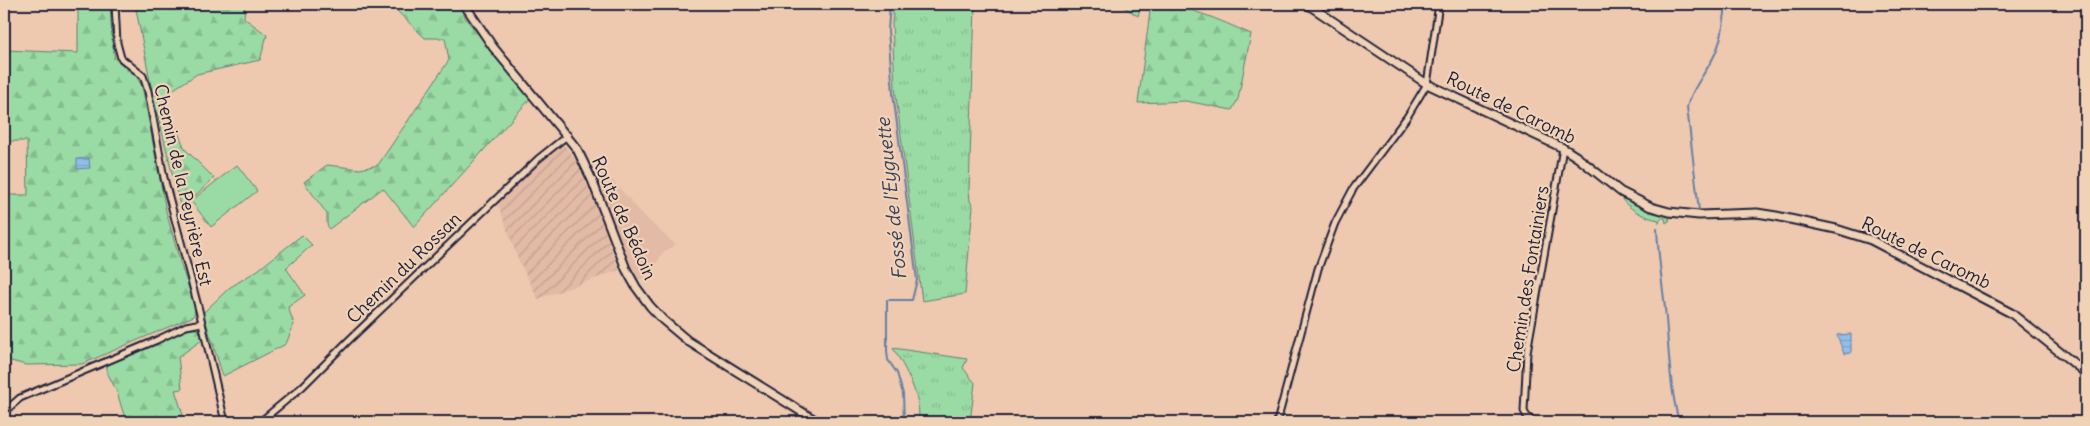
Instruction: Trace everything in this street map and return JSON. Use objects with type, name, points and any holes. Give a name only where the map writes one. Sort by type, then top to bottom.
[{"type":"main road","name":"Route de Bédoin","points":[[464,4],[493,48],[568,135],[584,162],[626,269],[650,306],[663,320],[694,345],[818,422]]},
{"type":"main road","name":"Route de Caromb","points":[[1307,4],[1427,84],[1564,148],[1621,192],[1651,207],[1669,212],[1699,215],[1758,213],[1836,229],[1871,240],[2011,313],[2086,373]]},
{"type":"street","name":"Chemin de la Peyrière Est","points":[[115,4],[117,43],[121,58],[143,76],[148,91],[164,178],[202,323]]},
{"type":"street","points":[[1277,422],[1318,269],[1335,223],[1353,189],[1407,117],[1427,84],[1440,4]]},
{"type":"street","name":"Chemin du Rossan","points":[[260,422],[302,387],[346,342],[538,159],[568,135]]},
{"type":"street","name":"Chemin des Fontainiers","points":[[1552,422],[1532,421],[1527,418],[1524,411],[1527,352],[1564,148]]},
{"type":"street","points":[[4,412],[20,398],[186,326],[202,323],[225,422]]},
{"type":"shaded area","points":[[564,145],[576,160],[595,204],[619,270],[538,299],[518,259],[497,202],[554,150]]},
{"type":"shaded area","points":[[600,166],[647,219],[676,245],[663,252],[651,273],[642,279],[637,280],[622,247],[595,168]]},
{"type":"green space","points":[[78,4],[110,4],[115,59],[136,76],[142,86],[166,211],[195,306],[194,316],[82,364],[26,365],[4,359],[4,195],[28,195],[27,141],[4,141],[4,50],[78,53]]},
{"type":"green space","points":[[135,4],[245,4],[244,18],[267,35],[260,60],[197,74],[163,96],[185,149],[214,178],[181,209],[153,96]]},
{"type":"green space","points":[[401,4],[457,4],[466,19],[530,99],[414,227],[383,188],[329,229],[327,214],[304,182],[327,165],[360,169],[378,165],[449,60],[445,38],[425,38],[396,10]]},
{"type":"green space","points":[[894,4],[975,4],[969,190],[970,201],[973,206],[965,294],[922,301],[895,88],[892,23]]},
{"type":"green space","points":[[1119,4],[1141,4],[1138,16]]},
{"type":"green space","points":[[1151,4],[1189,10],[1214,18],[1251,34],[1238,99],[1232,110],[1186,101],[1138,103]]},
{"type":"green space","points":[[237,165],[257,191],[211,227],[191,201]]},
{"type":"green space","points":[[1620,196],[1640,206],[1668,214],[1670,217],[1669,221],[1666,223],[1665,218],[1661,218],[1659,223],[1659,220],[1642,215],[1627,205]]},
{"type":"green space","points":[[302,235],[312,245],[286,268],[305,295],[288,307],[294,324],[286,344],[223,376],[203,313],[229,288],[258,270]]},
{"type":"green space","points":[[190,329],[199,329],[202,340],[178,357],[182,389],[175,390],[183,415],[162,422],[126,422],[117,392],[107,372],[107,363]]},
{"type":"green space","points":[[893,348],[967,359],[963,368],[975,383],[970,422],[918,422],[918,404],[912,384]]},
{"type":"water","points":[[89,158],[90,168],[77,169],[77,159]]},
{"type":"water","points":[[1851,334],[1851,353],[1844,354],[1837,335]]},
{"type":"waterway","name":"Fossé de l'Eyguette","points":[[890,4],[888,30],[893,93],[917,280],[912,300],[887,300],[888,360],[897,373],[903,394],[904,422]]},
{"type":"waterway","points":[[1699,211],[1687,107],[1692,94],[1719,45],[1726,4]]},
{"type":"waterway","points":[[1657,228],[1671,380],[1679,422]]}]
